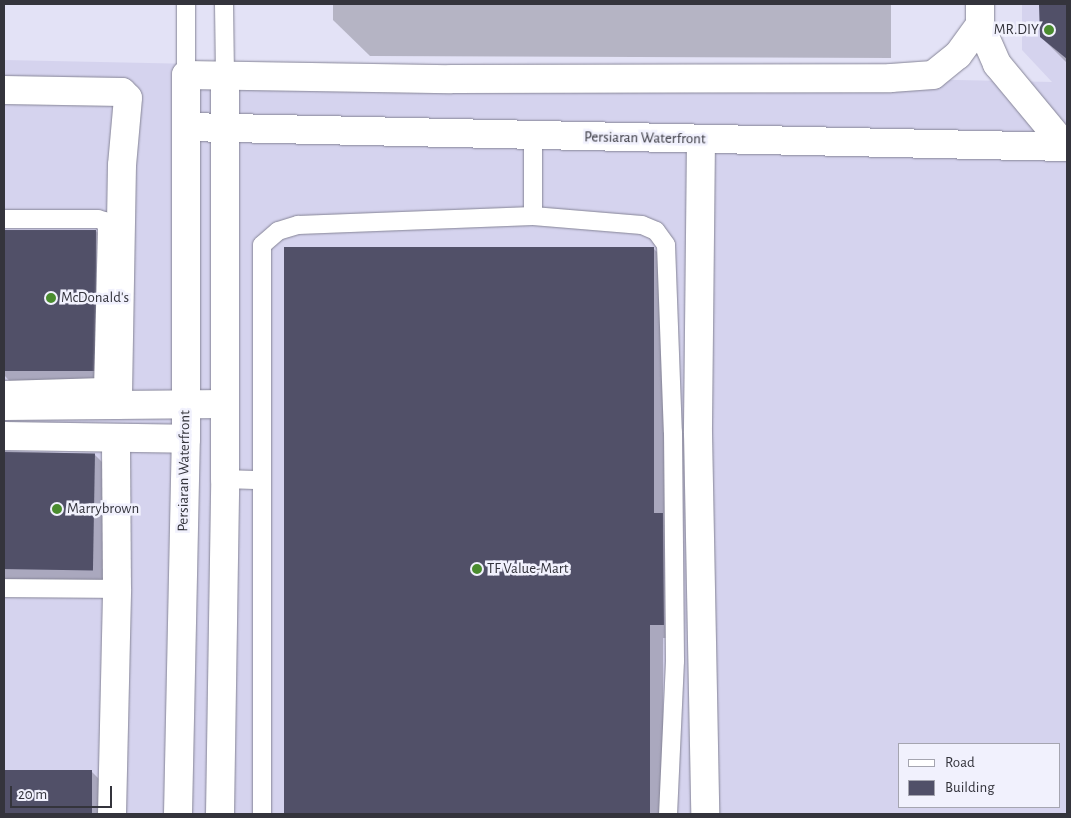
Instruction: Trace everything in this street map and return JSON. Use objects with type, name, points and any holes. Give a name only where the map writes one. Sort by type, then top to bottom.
[{"type":"street","points":[[186,75],[451,79],[932,75],[958,56],[980,14]]},
{"type":"street","points":[[980,14],[998,64],[1067,148]]},
{"type":"street","name":"Persiaran Waterfront","points":[[178,814],[186,439],[186,75]]},
{"type":"street","points":[[220,814],[225,479],[225,76]]},
{"type":"street","points":[[4,90],[122,92],[128,98],[122,165],[118,405]]},
{"type":"street","name":"Persiaran Waterfront","points":[[186,127],[1067,148]]},
{"type":"street","points":[[701,139],[686,433],[704,814]]},
{"type":"street","points":[[4,406],[225,404]]},
{"type":"street","points":[[4,436],[186,439]]},
{"type":"street","points":[[112,814],[117,589],[116,439]]},
{"type":"lane","points":[[186,4],[186,75]]},
{"type":"lane","points":[[224,4],[225,76]]},
{"type":"lane","points":[[533,216],[534,135]]},
{"type":"lane","points":[[262,814],[262,244],[278,232],[298,225],[533,216],[642,225],[656,232],[666,244],[686,433],[668,814]]},
{"type":"lane","points":[[4,219],[98,219],[104,221],[107,227],[103,387],[4,390]]},
{"type":"lane","points":[[225,479],[261,480]]},
{"type":"lane","points":[[4,588],[117,589]]},
{"type":"shaded area","points":[[1022,4],[1067,4],[1067,814],[4,814],[4,60],[1052,82],[1022,50]]},
{"type":"building","points":[[1039,4],[1067,4],[1067,59],[1040,37]]},
{"type":"building","name":"McDonald's","points":[[4,230],[96,230],[96,371],[4,371]]},
{"type":"building","name":"TF Value-Mart","points":[[284,247],[654,247],[654,513],[663,513],[664,625],[650,625],[650,814],[284,814]]},
{"type":"building","name":"Marrybrown","points":[[4,452],[95,454],[93,571],[4,569]]},
{"type":"building","points":[[4,770],[92,770],[92,814],[4,814]]},
{"type":"place","name":"MR.DIY","points":[[1049,30]]},
{"type":"place","name":"McDonald's","points":[[51,298]]},
{"type":"place","name":"Marrybrown","points":[[57,509]]},
{"type":"place","name":"TF Value-Mart","points":[[477,569]]}]
